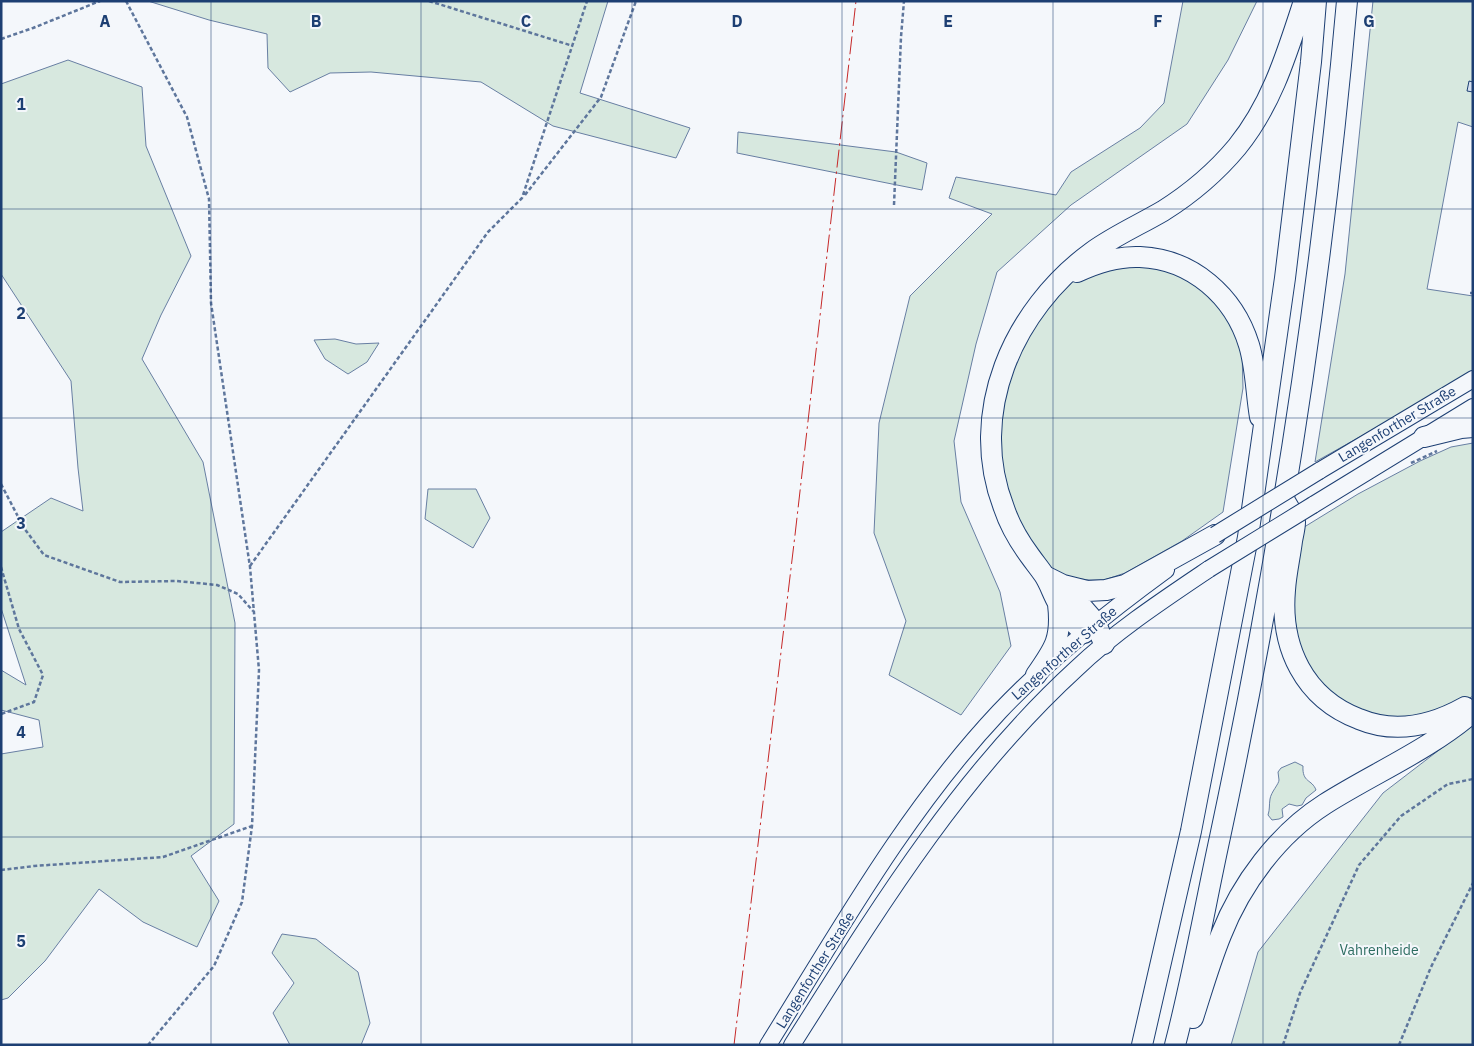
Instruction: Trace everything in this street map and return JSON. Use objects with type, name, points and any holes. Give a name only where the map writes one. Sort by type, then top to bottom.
[{"type":"highway","points":[[1104,644],[1045,576],[1017,537],[1004,508],[996,483],[992,456],[991,427],[994,398],[1004,367],[1016,339],[1028,318],[1063,278],[1091,252],[1164,210],[1191,191],[1218,168],[1237,147],[1270,97],[1282,69],[1304,1]]},
{"type":"highway","points":[[1142,1045],[1192,831],[1248,537],[1286,268],[1311,62],[1316,1]]},
{"type":"highway","points":[[1176,1041],[1238,753],[1284,500],[1321,241],[1347,1]]},
{"type":"highway","points":[[1063,278],[1092,265],[1119,258],[1139,257],[1162,260],[1180,266],[1213,286],[1229,304],[1242,327],[1249,346],[1263,439]]},
{"type":"highway","points":[[1424,437],[1473,427]]},
{"type":"highway","points":[[1284,500],[1295,521],[1285,590],[1285,621],[1290,647],[1296,663],[1306,680],[1317,693],[1347,715],[1366,722],[1404,728],[1442,719],[1473,703]]},
{"type":"highway","points":[[1061,594],[1106,590],[1125,585],[1215,535]]},
{"type":"highway","points":[[1036,675],[1053,651],[1058,639],[1061,594]]},
{"type":"highway","points":[[1176,1041],[1193,1018],[1220,936],[1234,906],[1264,860],[1300,823],[1324,805],[1448,732],[1473,712]]},
{"type":"main road","name":"Langenforther Straße","points":[[768,1045],[878,868],[910,821],[970,744],[1036,675],[1090,628],[1215,535],[1473,379]]},
{"type":"main road","name":"Langenforther Straße","points":[[792,1045],[898,880],[930,834],[957,798],[1015,729],[1070,674],[1104,644],[1146,612],[1209,569],[1473,408]]},
{"type":"path","points":[[86,1],[90,5]]},
{"type":"path","points":[[1,38],[33,28],[100,1]]},
{"type":"path","points":[[126,1],[187,117],[209,199],[211,303],[250,567],[259,670],[252,826],[242,902],[214,966],[148,1045]]},
{"type":"path","points":[[429,1],[573,46]]},
{"type":"path","points":[[522,198],[587,1]]},
{"type":"path","points":[[250,567],[488,232],[522,198],[601,97],[636,1]]},
{"type":"path","points":[[894,205],[904,1]]},
{"type":"path","points":[[1,484],[24,528],[44,555],[120,582],[177,581],[217,585],[238,594],[253,611]]},
{"type":"path","points":[[1,567],[20,629],[43,675],[34,702],[1,714]]},
{"type":"path","points":[[1283,1045],[1300,993],[1359,865],[1401,816],[1448,784],[1473,779]]},
{"type":"path","points":[[1,870],[34,866],[163,858],[252,826]]},
{"type":"path","points":[[1399,1045],[1431,967],[1473,884]]},
{"type":"green space","points":[[148,1],[608,1],[580,93],[690,128],[676,158],[553,126],[481,82],[371,72],[330,73],[290,92],[268,68],[267,34],[209,20]]},
{"type":"green space","points":[[1183,1],[1257,1],[1228,60],[1187,124],[1071,205],[997,272],[976,344],[954,441],[961,502],[1000,592],[1011,646],[961,715],[889,675],[906,621],[874,533],[879,423],[910,296],[992,214],[949,198],[956,177],[1056,195],[1071,172],[1140,128],[1164,103]]},
{"type":"green space","points":[[1373,1],[1473,1],[1473,127],[1458,122],[1427,289],[1473,296],[1473,370],[1424,401],[1315,462],[1345,274]]},
{"type":"green space","points":[[68,60],[142,87],[146,146],[191,256],[161,315],[142,359],[203,462],[235,623],[234,824],[191,856],[219,901],[197,947],[143,922],[99,889],[45,961],[8,998],[1,1000],[1,754],[43,747],[39,720],[1,710],[1,670],[26,685],[1,608],[1,532],[51,498],[83,511],[71,381],[1,274],[1,84]]},
{"type":"green space","points":[[738,132],[896,152],[927,163],[922,190],[737,153]]},
{"type":"green space","points":[[1137,263],[1179,272],[1225,308],[1242,351],[1243,388],[1223,512],[1182,541],[1125,573],[1104,580],[1066,577],[1045,564],[1010,506],[998,455],[1001,400],[1021,342],[1068,283],[1093,271]]},
{"type":"green space","points":[[335,339],[356,344],[379,343],[367,362],[348,374],[325,359],[314,340]]},
{"type":"green space","points":[[1473,443],[1473,696],[1460,704],[1405,722],[1349,711],[1302,661],[1292,588],[1301,529],[1358,494],[1420,461],[1451,447]]},
{"type":"green space","points":[[428,489],[476,489],[490,518],[473,548],[425,519]]},
{"type":"green space","name":"Vahrenheide","points":[[1473,724],[1473,1045],[1231,1045],[1258,952],[1383,793]]},
{"type":"green space","points":[[1295,762],[1303,766],[1304,775],[1316,790],[1306,798],[1302,805],[1289,804],[1282,809],[1283,817],[1272,820],[1268,815],[1271,796],[1279,782],[1278,772],[1281,768]]},
{"type":"green space","points":[[282,934],[316,939],[358,972],[370,1023],[361,1045],[290,1045],[273,1013],[294,983],[272,953]]},
{"type":"building","points":[[1469,81],[1473,82],[1473,92],[1467,91]]},
{"type":"power","points":[[734,1045],[856,1]]}]
